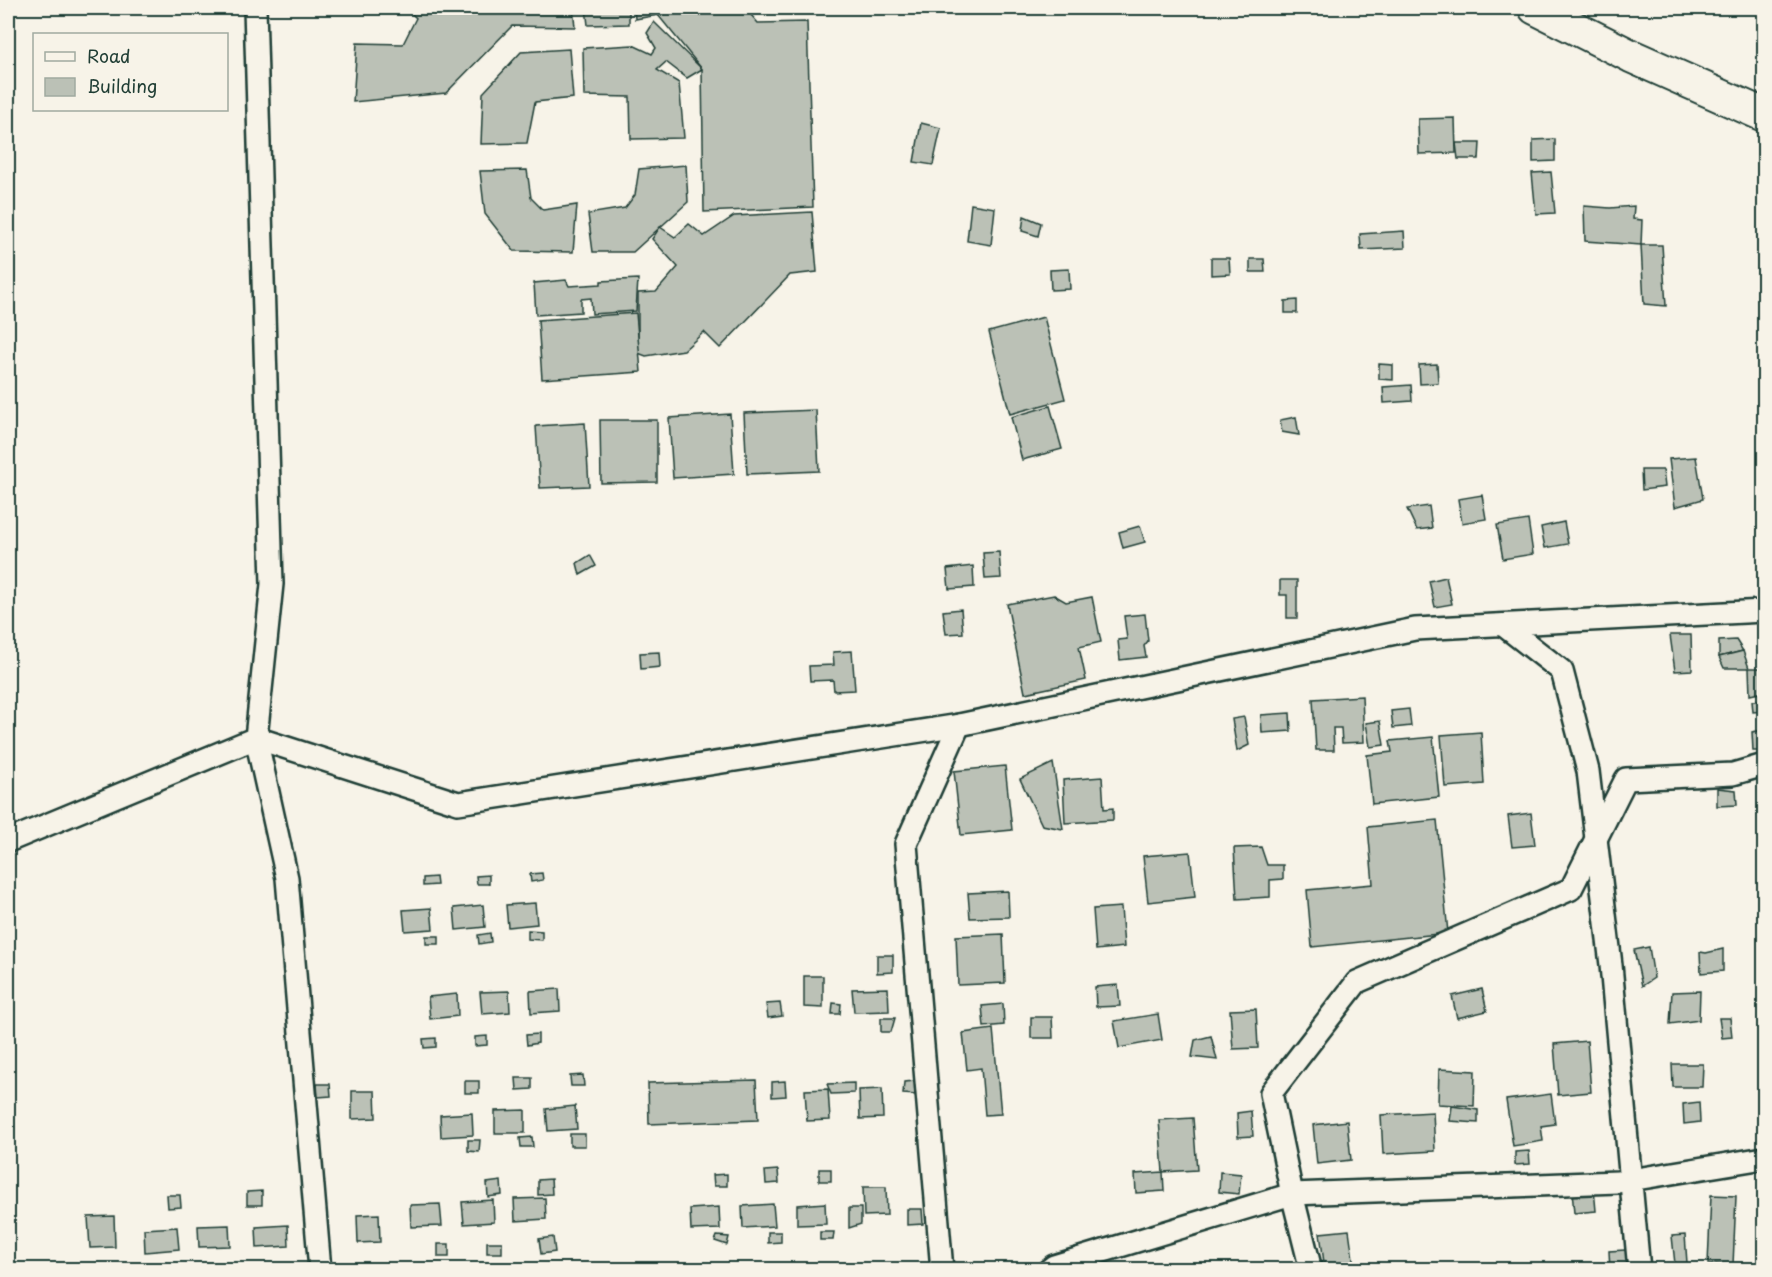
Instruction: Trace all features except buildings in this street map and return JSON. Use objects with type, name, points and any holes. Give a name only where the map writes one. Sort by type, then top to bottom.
[{"type":"main road","points":[[1535,8],[1631,56],[1764,115]]},
{"type":"street","points":[[255,8],[272,584],[256,738],[287,878],[320,1269]]},
{"type":"street","points":[[8,841],[256,738],[458,802],[959,726],[1415,629],[1764,611]]},
{"type":"street","points":[[1503,625],[1562,671],[1588,771],[1611,965],[1639,1269]]},
{"type":"street","points":[[942,1269],[906,844],[959,726]]},
{"type":"street","points":[[1311,1269],[1292,1194],[1271,1093],[1357,982],[1571,889],[1626,779],[1733,774],[1764,765]]},
{"type":"street","points":[[1049,1269],[1292,1194],[1618,1182],[1764,1158]]}]
